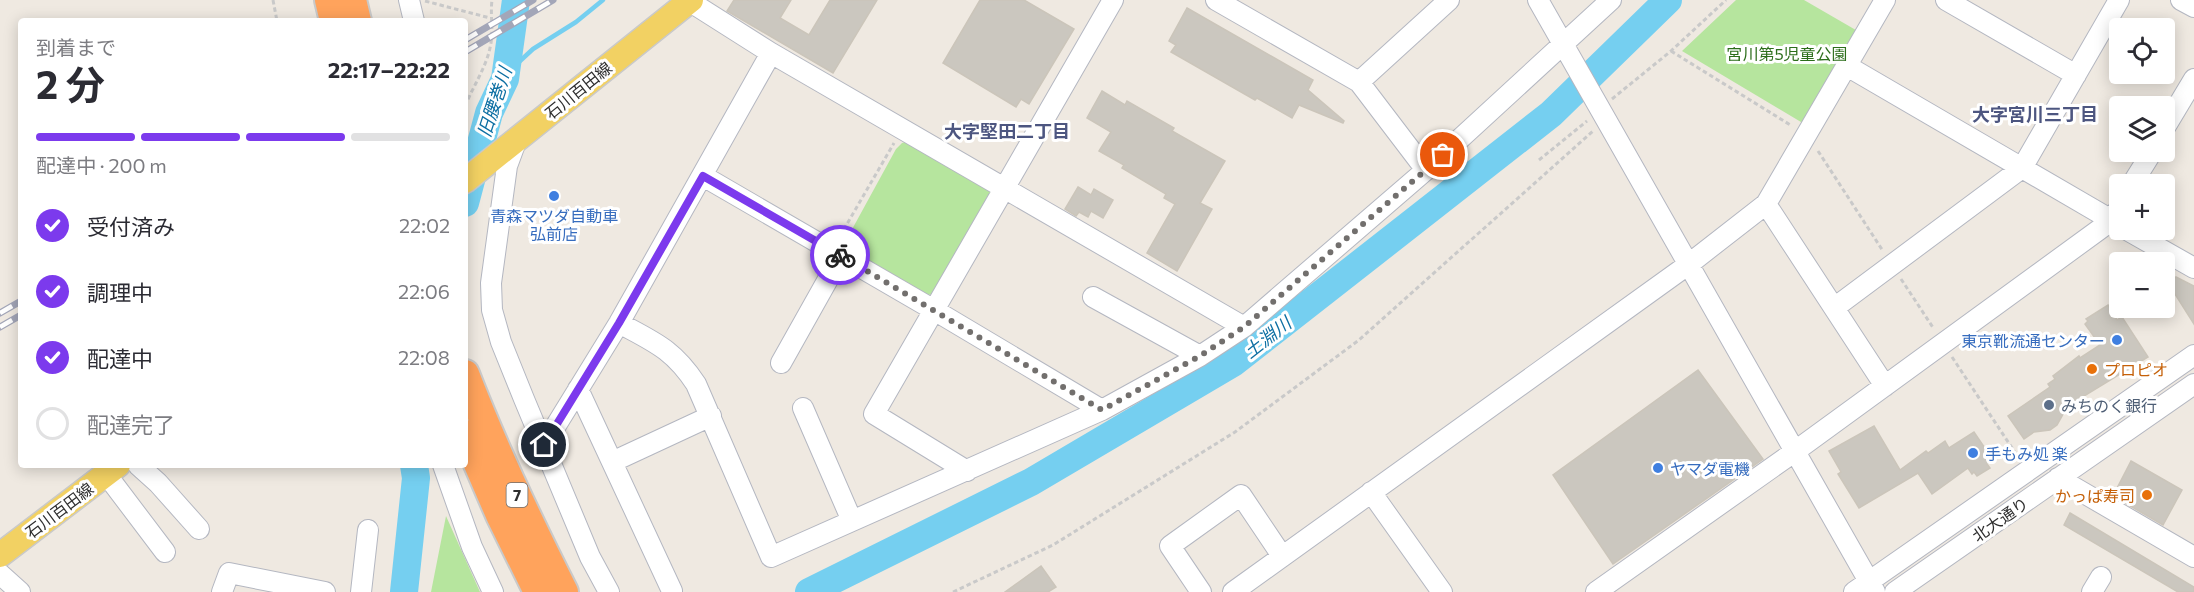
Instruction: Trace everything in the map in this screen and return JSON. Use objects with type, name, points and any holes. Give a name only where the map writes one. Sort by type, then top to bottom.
[{"type":"highway","points":[[329,0],[333,18]]},
{"type":"highway","points":[[352,0],[356,18]]},
{"type":"highway","name":"7","points":[[469,385],[544,553],[564,592]]},
{"type":"highway","name":"7","points":[[468,442],[500,515],[538,592]]},
{"type":"highway","points":[[500,515],[530,592]]},
{"type":"highway","points":[[544,553],[569,592]]},
{"type":"main road","name":"石川百田線","points":[[468,179],[690,1]]},
{"type":"main road","name":"石川百田線","points":[[0,555],[112,470]]},
{"type":"street","points":[[409,0],[413,18]]},
{"type":"street","points":[[967,471],[874,414],[1113,0]]},
{"type":"street","points":[[1216,0],[1359,82],[1426,170]]},
{"type":"street","points":[[1359,82],[1449,0]]},
{"type":"street","points":[[1538,0],[1794,452],[1866,588],[2194,355]]},
{"type":"street","points":[[619,323],[666,348],[686,367],[711,416],[771,557],[1102,410],[1200,356],[1244,327],[1565,47],[1611,0]]},
{"type":"street","points":[[1233,592],[1689,264],[1767,204],[1885,0]]},
{"type":"street","points":[[1946,0],[2076,75]]},
{"type":"street","points":[[1834,308],[2022,168],[2119,0]]},
{"type":"street","points":[[2181,0],[2194,7]]},
{"type":"street","points":[[690,1],[771,53],[1244,327]]},
{"type":"street","points":[[544,445],[619,323],[771,53]]},
{"type":"street","points":[[1847,66],[2022,168],[2109,216]]},
{"type":"street","points":[[2175,111],[2194,79]]},
{"type":"street","points":[[517,139],[507,166],[491,283],[492,310],[501,342],[590,557],[609,592]]},
{"type":"street","points":[[703,176],[1102,410]]},
{"type":"street","points":[[1767,204],[1885,386]]},
{"type":"street","points":[[1596,592],[2109,228]]},
{"type":"street","points":[[2154,240],[2192,261]]},
{"type":"street","points":[[780,363],[836,253]]},
{"type":"street","points":[[1093,297],[1200,356]]},
{"type":"street","name":"北大通り","points":[[1895,592],[2194,384]]},
{"type":"street","points":[[578,389],[672,591]]},
{"type":"street","points":[[803,408],[852,521]]},
{"type":"street","points":[[612,462],[711,416]]},
{"type":"street","points":[[141,468],[200,529]]},
{"type":"street","points":[[443,468],[472,547],[493,592]]},
{"type":"street","points":[[112,470],[165,552]]},
{"type":"street","points":[[2058,478],[2194,557]]},
{"type":"street","points":[[1371,492],[1442,592]]},
{"type":"street","points":[[1201,592],[1170,546],[1241,495],[1282,556]]},
{"type":"street","points":[[361,592],[368,530]]},
{"type":"street","points":[[222,592],[229,573],[325,592]]},
{"type":"street","points":[[0,574],[20,592]]},
{"type":"path","points":[[273,0],[276,18]]},
{"type":"path","points":[[420,0],[490,18]]},
{"type":"path","points":[[468,99],[490,50],[493,24],[490,18],[492,0]]},
{"type":"path","points":[[1539,160],[1599,107],[1671,51],[1726,0]]},
{"type":"path","points":[[1671,51],[1807,135],[2018,458]]},
{"type":"path","points":[[836,253],[902,129]]},
{"type":"path","points":[[953,592],[1053,545],[1235,432],[1359,340],[1593,131]]},
{"type":"green space","name":"宮川第5児童公園","points":[[1736,0],[1804,0],[1861,33],[1806,125],[1682,51]]},
{"type":"green space","points":[[909,141],[989,186],[993,194],[936,294],[927,295],[849,251],[844,244],[896,149],[902,143]]},
{"type":"green space","points":[[446,516],[480,592],[431,592]]},
{"type":"building","points":[[734,0],[791,0],[780,18],[809,35],[830,0],[877,0],[833,73],[727,11]]},
{"type":"building","points":[[980,0],[1024,0],[1074,29],[1029,104],[1021,99],[1016,107],[943,63]]},
{"type":"building","points":[[1187,8],[1313,80],[1308,90],[1344,121],[1343,123],[1299,105],[1292,118],[1257,98],[1255,100],[1171,52],[1176,45],[1169,41]]},
{"type":"building","points":[[1102,91],[1125,105],[1127,101],[1174,128],[1172,131],[1225,161],[1200,203],[1212,209],[1177,271],[1147,253],[1175,204],[1164,198],[1166,194],[1122,168],[1124,165],[1099,151],[1111,132],[1087,118]]},
{"type":"building","points":[[1078,187],[1091,195],[1094,189],[1113,200],[1103,218],[1091,211],[1088,217],[1079,212],[1076,216],[1065,209]]},
{"type":"building","points":[[2175,278],[2194,286],[2194,324],[2175,294]]},
{"type":"building","points":[[2108,305],[2109,318],[2117,320],[2123,318],[2148,357],[2079,399],[2066,409],[2057,425],[2050,430],[2034,432],[2024,439],[2008,416],[2050,387],[2048,384],[2055,379],[2053,376],[2079,356],[2080,358],[2100,345],[2085,324],[2088,321],[2086,319]]},
{"type":"building","name":"ヤマダ電機","points":[[1698,370],[1763,459],[1613,564],[1553,475]]},
{"type":"building","points":[[1874,426],[1900,470],[1926,451],[1928,453],[1945,441],[1949,448],[1974,432],[1993,460],[1987,464],[1990,468],[1977,476],[1974,472],[1972,474],[1968,468],[1932,494],[1918,473],[1859,508],[1838,474],[1841,472],[1829,451]]},
{"type":"building","name":"かっぱ寿司","points":[[2131,461],[2182,490],[2163,525],[2113,496]]},
{"type":"building","points":[[2070,513],[2194,587],[2194,592],[2178,592],[2064,525]]},
{"type":"building","points":[[1041,566],[1056,587],[1048,592],[1005,592]]},
{"type":"waterway","name":"旧腰巻川","points":[[468,192],[489,113],[505,79],[516,0]]},
{"type":"waterway","points":[[505,79],[533,49],[576,22],[603,0]]},
{"type":"waterway","name":"土淵川","points":[[809,592],[1031,482],[1233,363],[1551,114],[1668,0]]},
{"type":"waterway","name":"旧腰巻川","points":[[404,592],[416,478],[414,468]]},
{"type":"railway","points":[[468,38],[533,0]]},
{"type":"railway","points":[[468,50],[553,0]]},
{"type":"railway","points":[[0,313],[18,303]]},
{"type":"railway","points":[[0,327],[18,317]]},
{"type":"way so far","points":[[840,255],[1102,410],[1200,356],[1244,327],[1443,155]]},
{"type":"place","name":"青森マツダ自動車 弘前店","points":[[554,196]]},
{"type":"place","name":"東京靴流通センター","points":[[2117,340]]},
{"type":"place","name":"プロピオ","points":[[2092,369]]},
{"type":"place","name":"みちのく銀行","points":[[2049,405]]},
{"type":"place","name":"手もみ処 楽","points":[[1973,453]]},
{"type":"place","name":"ヤマダ電機","points":[[1658,468]]},
{"type":"place","name":"かっぱ寿司","points":[[2147,495]]},
{"type":"district","name":"大字宮川三丁目","points":[[2035,114]]},
{"type":"district","name":"大字堅田二丁目","points":[[1007,131]]},
{"type":"route","points":[[544,445],[619,323],[703,176],[840,255]]}]
